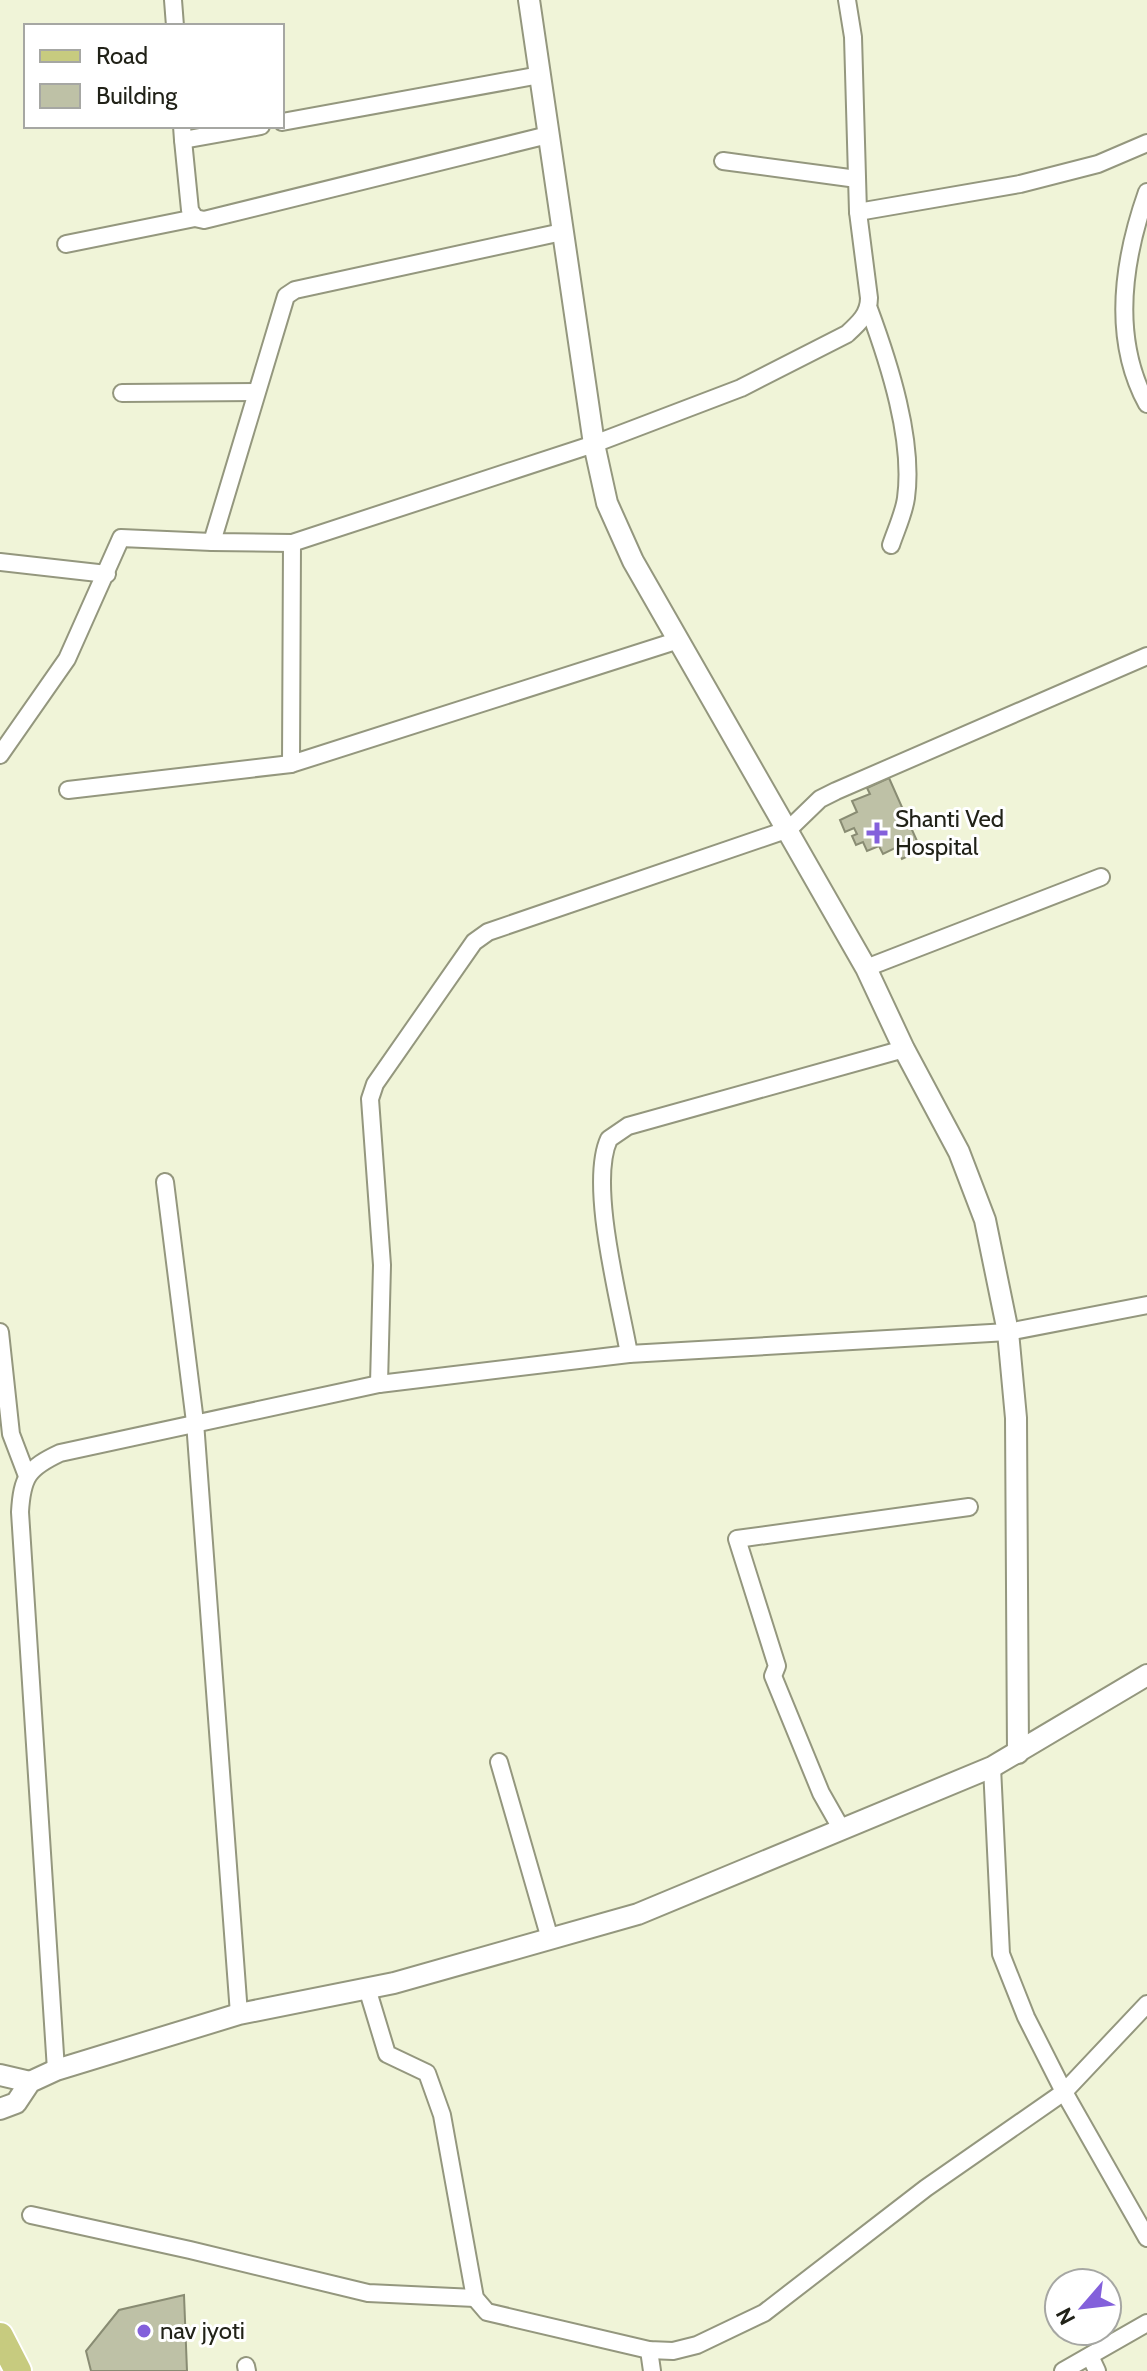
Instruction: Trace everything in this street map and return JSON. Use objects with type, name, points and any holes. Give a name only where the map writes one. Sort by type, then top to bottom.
[{"type":"main road","points":[[0,2336],[18,2371]]},
{"type":"street","points":[[173,0],[175,24]]},
{"type":"street","points":[[529,0],[594,444],[607,503],[633,561],[866,968],[904,1049],[959,1152],[976,1192],[993,1248],[1008,1332],[1016,1434],[1018,1753]]},
{"type":"street","points":[[847,0],[853,37],[858,212],[869,309],[894,386],[903,439],[906,499],[891,545]]},
{"type":"street","points":[[284,122],[540,75]]},
{"type":"street","points":[[195,218],[190,210],[182,133],[238,128]]},
{"type":"street","points":[[66,244],[195,218],[204,220],[548,135]]},
{"type":"street","points":[[858,212],[1020,184],[1098,164],[1147,143]]},
{"type":"street","points":[[723,161],[857,179]]},
{"type":"street","points":[[1147,192],[1136,222],[1123,303],[1126,348],[1147,404]]},
{"type":"street","points":[[212,542],[286,296],[295,290],[562,232]]},
{"type":"street","points":[[0,755],[67,659],[121,538],[292,543],[594,444],[741,388],[847,334],[869,309]]},
{"type":"street","points":[[122,393],[256,392]]},
{"type":"street","points":[[291,764],[292,543]]},
{"type":"street","points":[[0,562],[107,574]]},
{"type":"street","points":[[68,790],[291,764],[679,640]]},
{"type":"street","points":[[379,1384],[382,1265],[370,1099],[375,1084],[474,942],[488,932],[789,829],[820,799],[836,791],[1147,656]]},
{"type":"street","points":[[866,968],[1101,877]]},
{"type":"street","points":[[629,1354],[601,1200],[601,1166],[609,1139],[628,1126],[904,1049]]},
{"type":"street","points":[[165,1182],[195,1422],[239,2014]]},
{"type":"street","points":[[56,2070],[20,1512],[27,1476],[44,1461],[60,1453],[379,1384],[629,1354],[1008,1332],[1147,1305]]},
{"type":"street","points":[[0,1332],[11,1434],[27,1476]]},
{"type":"street","points":[[842,1830],[821,1793],[773,1676],[777,1666],[737,1539],[969,1507]]},
{"type":"street","points":[[0,2109],[16,2103],[30,2082],[56,2070],[239,2014],[367,1988],[638,1914],[992,1767],[1147,1675]]},
{"type":"street","points":[[499,1762],[550,1939]]},
{"type":"street","points":[[992,1767],[1001,1954],[1026,2017],[1064,2092],[1147,2238]]},
{"type":"street","points":[[367,1988],[387,2054],[427,2073],[442,2115],[475,2298],[487,2312],[649,2350],[673,2351],[697,2345],[764,2313],[926,2188],[1064,2092],[1147,2004]]},
{"type":"street","points":[[0,2075],[30,2082]]},
{"type":"street","points":[[31,2215],[368,2293],[475,2298]]},
{"type":"street","points":[[1063,2371],[1093,2364],[1147,2323]]},
{"type":"street","points":[[649,2350],[652,2371]]},
{"type":"building","points":[[889,778],[921,850],[902,859],[897,847],[883,854],[879,846],[867,851],[863,842],[856,845],[852,836],[857,834],[854,828],[845,832],[840,820],[857,812],[852,801],[870,794],[867,788]]},
{"type":"building","name":"nav jyoti","points":[[184,2295],[187,2371],[91,2371],[86,2351],[119,2310]]},
{"type":"place","name":"Shanti Ved Hospital","points":[[877,833]]},
{"type":"place","name":"nav jyoti","points":[[144,2331]]}]
